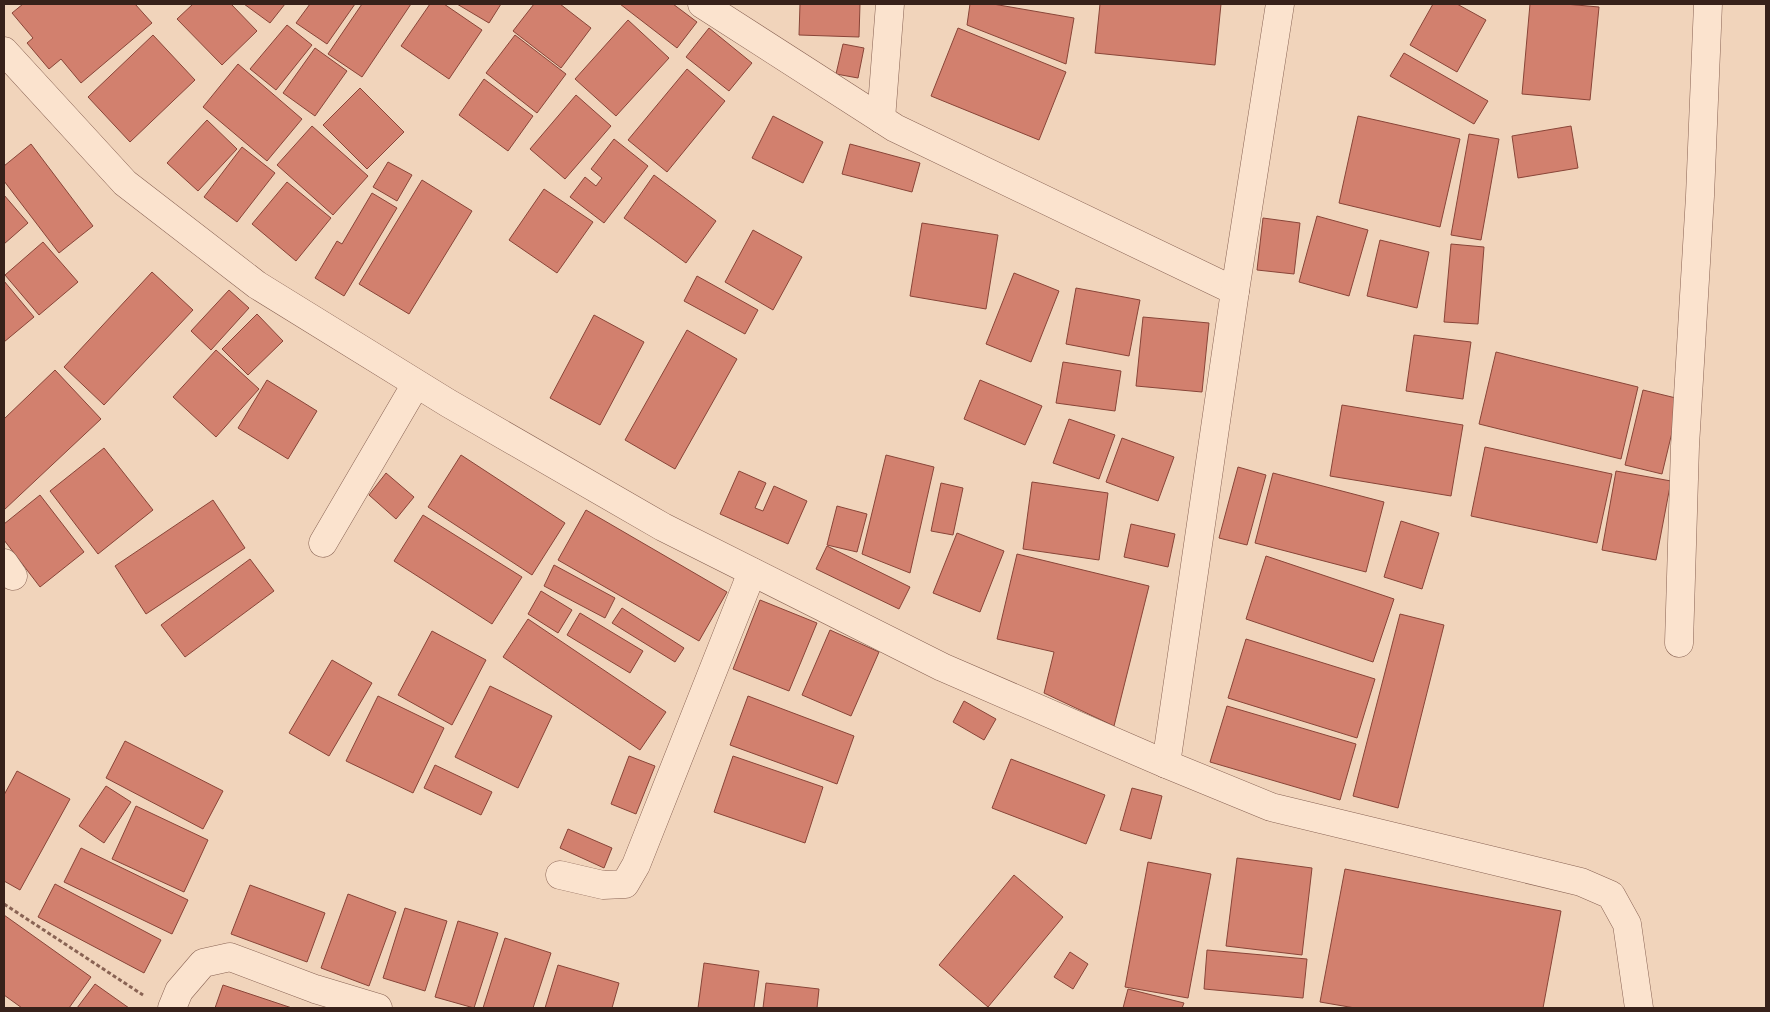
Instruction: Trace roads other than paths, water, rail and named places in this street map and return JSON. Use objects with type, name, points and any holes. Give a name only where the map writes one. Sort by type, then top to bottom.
[{"type":"street","points":[[702,4],[894,128],[1235,291]]},
{"type":"street","points":[[881,119],[890,4]]},
{"type":"street","points":[[1166,764],[1235,291],[1280,4]]},
{"type":"street","points":[[1679,643],[1684,446],[1699,206],[1708,4]]},
{"type":"street","points":[[4,51],[125,183],[257,285],[416,384],[663,527],[942,667],[1166,764],[1271,807],[1581,882],[1611,895],[1627,924],[1639,1008]]},
{"type":"street","points":[[323,543],[416,384]]},
{"type":"street","points":[[560,875],[603,885],[625,884],[639,856],[752,572]]},
{"type":"street","points":[[172,1008],[179,992],[203,963],[230,957],[315,989],[378,1008]]}]
